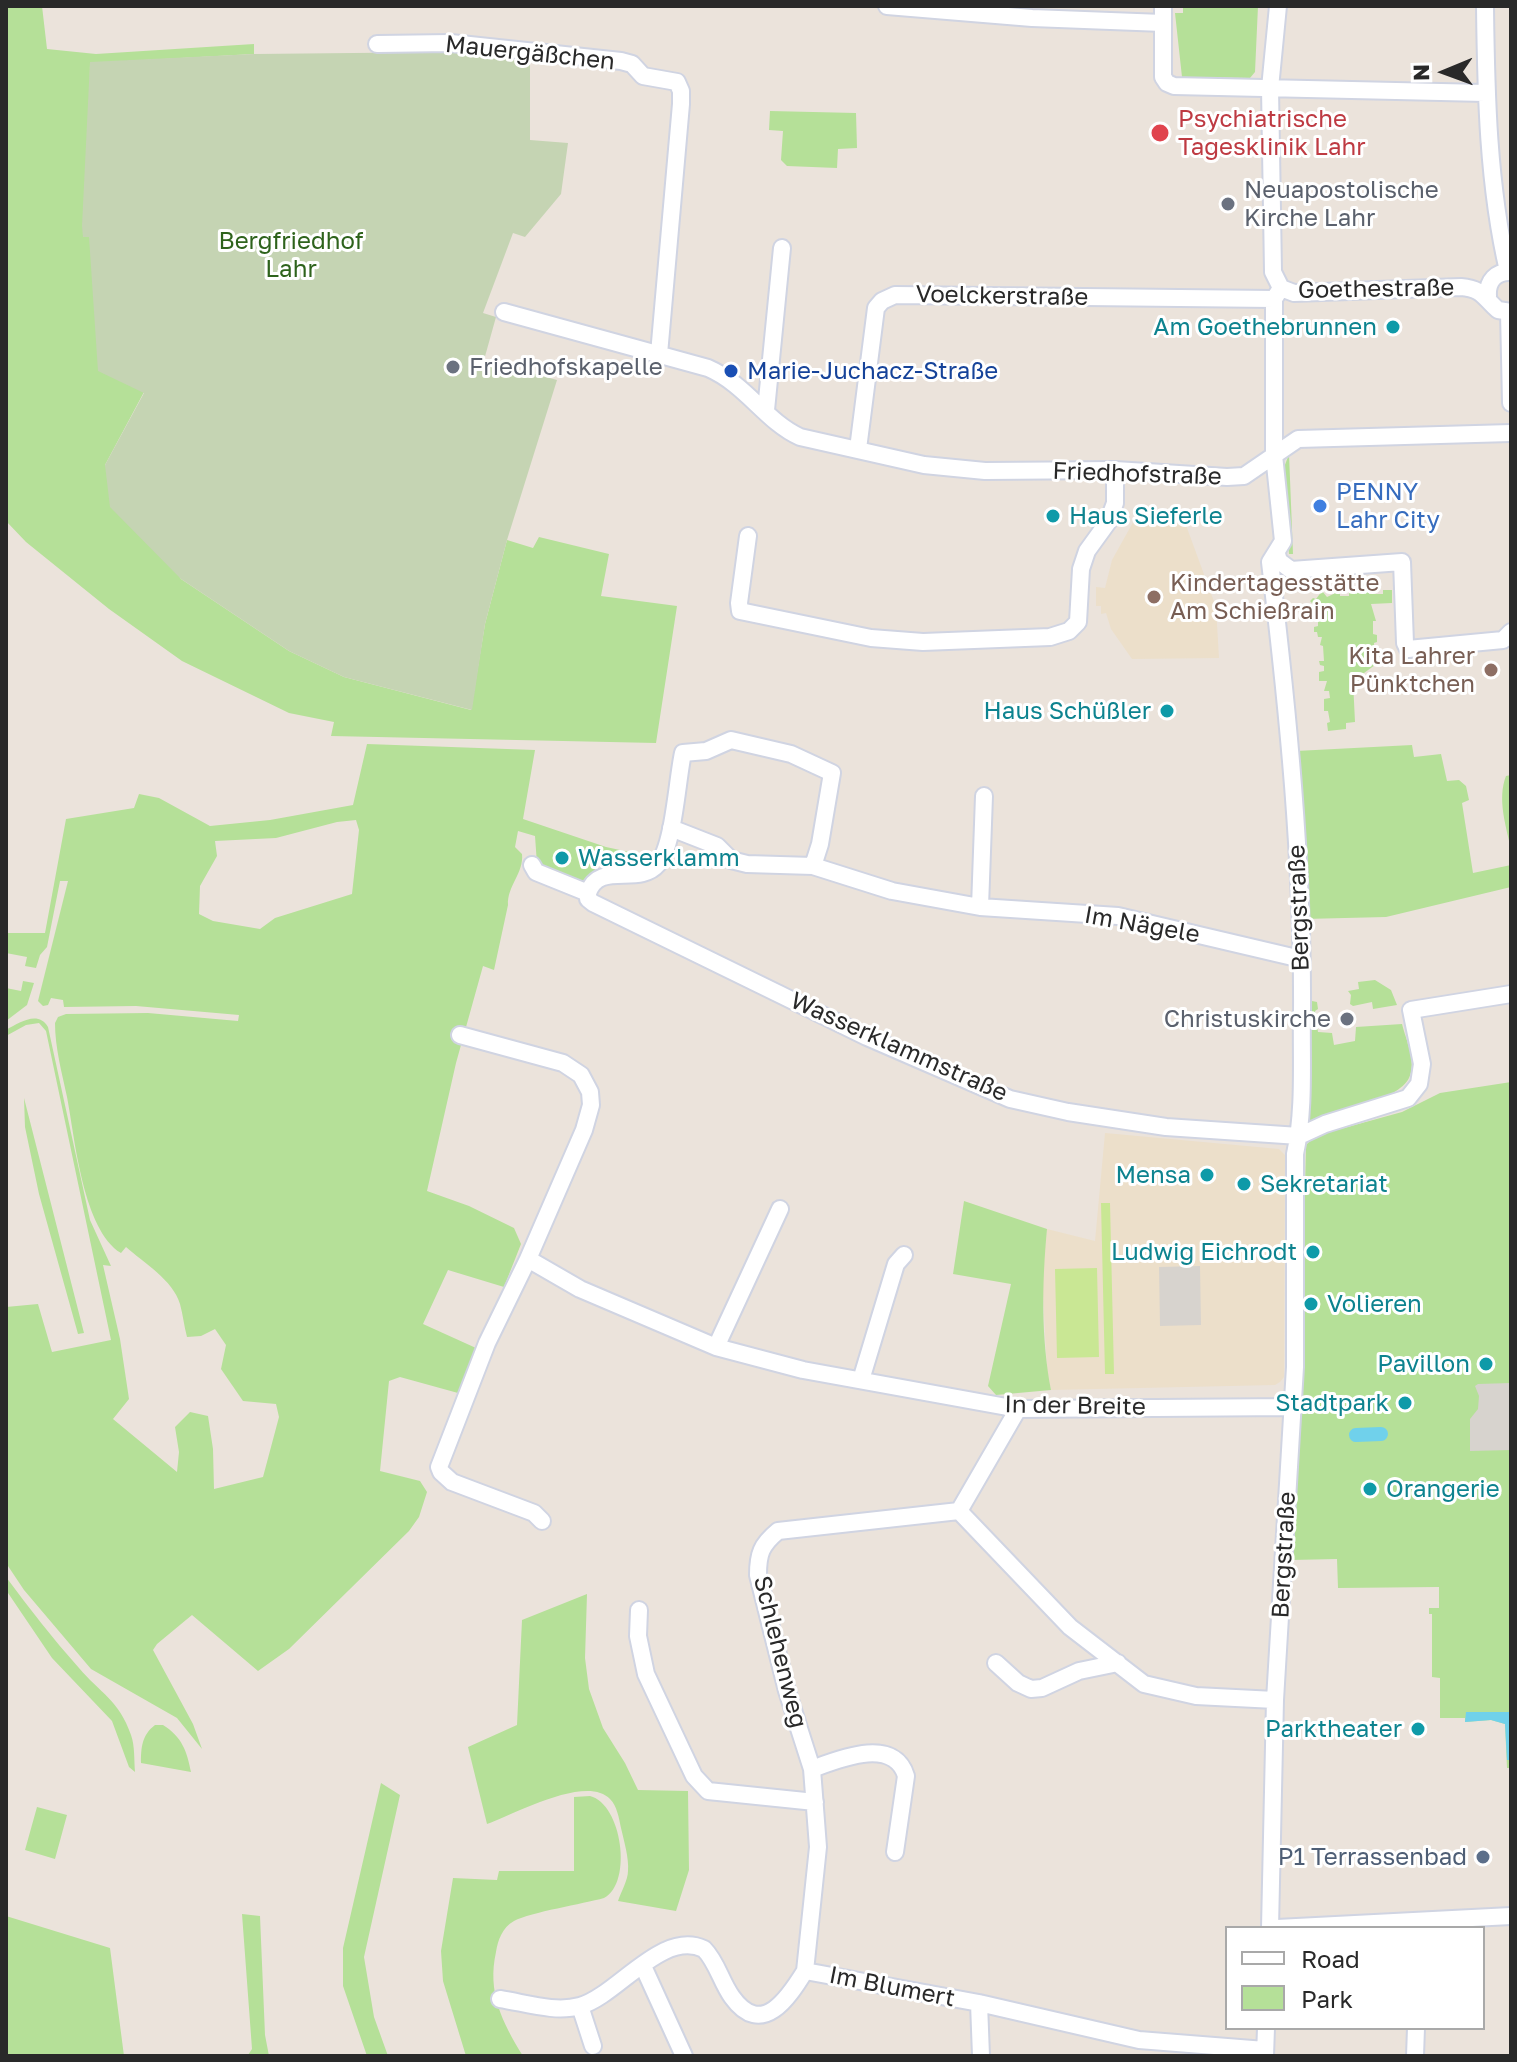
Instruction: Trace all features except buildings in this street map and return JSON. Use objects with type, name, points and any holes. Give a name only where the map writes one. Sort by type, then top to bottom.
[{"type":"street","points":[[887,6],[1032,18],[1163,14],[1163,77],[1174,86],[1485,93]]},
{"type":"street","name":"Bergstraße","points":[[1270,1926],[1275,1700],[1296,1293],[1295,1154],[1299,1136],[1301,959],[1290,740],[1270,562],[1283,541],[1274,455],[1278,293],[1273,272],[1270,88],[1278,6]]},
{"type":"street","points":[[1485,6],[1485,93],[1501,239],[1509,272]]},
{"type":"street","name":"Mauergäßchen","points":[[377,44],[451,43],[621,61],[632,64],[643,76],[677,82],[681,104],[659,354]]},
{"type":"street","points":[[766,410],[782,248]]},
{"type":"street","name":"Goethestraße","points":[[1509,272],[1497,275],[1489,290],[1493,306],[1510,312]]},
{"type":"street","name":"Goethestraße","points":[[1278,293],[1489,290]]},
{"type":"street","name":"Voelckerstraße","points":[[858,449],[876,308],[895,295],[1278,293]]},
{"type":"street","name":"Friedhofstraße","points":[[504,312],[727,376],[787,431],[800,437],[924,465],[985,471],[1115,470],[1244,476],[1298,439],[1511,433]]},
{"type":"street","points":[[1510,312],[1511,403]]},
{"type":"street","points":[[748,536],[740,611],[871,638],[923,642],[1050,637],[1069,631],[1078,622],[1081,569],[1087,551],[1108,522],[1115,503],[1115,470]]},
{"type":"street","points":[[1277,554],[1279,561],[1291,570],[1402,562],[1405,643],[1408,649],[1503,640],[1511,632]]},
{"type":"street","points":[[588,893],[598,879],[611,874],[639,876],[652,871],[661,861],[671,828],[683,753],[706,751],[731,740],[791,754],[832,773],[820,844],[813,866]]},
{"type":"street","points":[[980,907],[984,796]]},
{"type":"street","name":"Im Nägele","points":[[671,828],[717,846],[731,860],[747,864],[813,866],[892,891],[980,907],[1118,916],[1301,959]]},
{"type":"street","name":"Wasserklammstraße","points":[[532,865],[536,872],[588,893],[588,899],[593,903],[867,1037],[1010,1099],[1068,1112],[1166,1127],[1299,1136]]},
{"type":"street","points":[[1299,1136],[1325,1124],[1408,1098],[1419,1084],[1422,1064],[1411,1010],[1511,994]]},
{"type":"street","points":[[460,1035],[563,1063],[581,1075],[590,1092],[591,1105],[584,1130],[528,1259],[487,1343],[439,1467],[452,1482],[534,1513],[542,1521]]},
{"type":"street","points":[[716,1347],[780,1209]]},
{"type":"street","points":[[861,1380],[896,1264],[904,1255]]},
{"type":"street","name":"In der Breite","points":[[528,1259],[580,1289],[716,1347],[803,1370],[950,1399],[1018,1409],[1292,1407]]},
{"type":"street","points":[[1018,1409],[959,1511],[1070,1627],[1144,1684],[1196,1696],[1275,1700]]},
{"type":"street","name":"Schlehenweg","points":[[815,1802],[812,1769],[761,1593],[758,1566],[761,1548],[778,1531],[959,1511]]},
{"type":"street","points":[[639,1610],[638,1636],[646,1674],[694,1776],[708,1791],[815,1802]]},
{"type":"street","points":[[996,1663],[1018,1683],[1031,1689],[1042,1688],[1079,1671],[1118,1663]]},
{"type":"street","points":[[812,1769],[874,1752],[891,1756],[903,1765],[906,1776],[895,1852]]},
{"type":"street","name":"Im Blumert","points":[[580,2006],[665,1949],[688,1944],[697,1945],[709,1955],[741,2008],[754,2013],[774,2012],[789,1997],[805,1971],[818,1847],[815,1802]]},
{"type":"street","points":[[1347,1926],[1511,1916]]},
{"type":"street","points":[[643,1966],[684,2056]]},
{"type":"street","name":"Im Blumert","points":[[805,1971],[979,2003],[1139,2048],[1265,2053]]},
{"type":"street","points":[[500,1999],[552,2009],[580,2006],[593,2046]]},
{"type":"street","name":"Im Blumert","points":[[979,2003],[981,2056]]},
{"type":"street","points":[[1265,2053],[1266,2030]]},
{"type":"street","points":[[1415,2056],[1416,2030]]},
{"type":"shaded area","name":"Kindertagesstätte Am Schießrain","points":[[1136,517],[1183,517],[1216,607],[1219,658],[1132,659],[1111,629],[1106,613],[1101,614],[1101,606],[1096,606],[1096,587],[1105,588],[1112,560]]},
{"type":"shaded area","points":[[1105,1133],[1279,1149],[1285,1155],[1284,1377],[1280,1382],[1275,1385],[1051,1390],[1047,1371],[1042,1276],[1047,1229],[1095,1241]]},
{"type":"shaded area","points":[[1200,1266],[1201,1325],[1160,1326],[1159,1267]]},
{"type":"shaded area","points":[[1511,1383],[1511,1450],[1470,1451],[1470,1419],[1478,1409],[1479,1396],[1475,1386]]},
{"type":"green space","points":[[6,6],[42,6],[47,49],[96,54],[254,44],[254,54],[90,63],[89,236],[144,392],[105,465],[181,579],[289,651],[344,677],[471,710],[485,624],[507,540],[533,548],[539,537],[609,554],[601,596],[677,606],[656,743],[331,736],[334,722],[289,713],[182,661],[109,609],[26,542],[6,521]]},
{"type":"green space","points":[[1183,6],[1258,6],[1255,72],[1250,78],[1182,77],[1175,13],[1183,13]]},
{"type":"green space","name":"Bergfriedhof Lahr","points":[[453,52],[530,58],[530,140],[568,143],[561,194],[525,237],[513,233],[483,313],[496,317],[484,360],[557,380],[507,540],[485,624],[472,710],[344,677],[289,651],[181,579],[110,507],[105,465],[144,393],[98,371],[89,237],[83,237],[82,226],[90,62],[254,54]]},
{"type":"green space","points":[[770,111],[856,113],[857,148],[838,149],[837,168],[787,166],[781,160],[783,131],[769,130]]},
{"type":"green space","points":[[1289,454],[1293,554],[1289,554],[1282,473]]},
{"type":"green space","points":[[1364,590],[1369,590],[1369,594],[1383,594],[1383,590],[1392,590],[1392,603],[1371,604],[1376,621],[1373,621],[1373,634],[1377,635],[1377,642],[1374,643],[1375,665],[1353,681],[1355,722],[1346,723],[1346,729],[1328,731],[1327,723],[1330,722],[1328,711],[1324,711],[1324,699],[1330,698],[1329,691],[1324,691],[1327,681],[1319,681],[1319,672],[1324,671],[1319,661],[1324,661],[1323,646],[1320,645],[1322,637],[1314,632],[1318,619],[1313,619],[1315,606],[1310,601],[1322,591],[1327,597],[1340,591],[1340,596],[1349,596],[1349,591],[1363,594]]},
{"type":"green space","points":[[367,744],[535,750],[523,819],[606,847],[657,858],[645,865],[598,865],[584,885],[537,864],[535,836],[518,831],[515,847],[522,854],[521,867],[508,898],[494,970],[483,966],[456,1063],[427,1191],[469,1206],[514,1228],[521,1244],[504,1287],[448,1270],[423,1324],[476,1348],[458,1393],[400,1377],[389,1381],[380,1471],[420,1481],[427,1492],[419,1517],[409,1531],[289,1649],[258,1671],[192,1615],[153,1650],[193,1724],[202,1749],[177,1718],[91,1669],[24,1590],[6,1563],[6,1307],[38,1304],[52,1352],[111,1340],[46,1031],[39,1023],[26,1025],[6,1036],[6,1030],[22,1021],[34,1019],[39,1019],[48,1027],[90,1220],[111,1266],[103,1265],[120,1339],[129,1399],[113,1419],[177,1472],[179,1452],[175,1427],[190,1412],[208,1416],[214,1489],[263,1477],[279,1417],[276,1404],[243,1401],[221,1369],[226,1345],[215,1329],[201,1336],[187,1337],[180,1304],[171,1287],[126,1247],[121,1253],[108,1241],[98,1225],[89,1205],[78,1159],[57,1051],[55,1023],[58,1017],[66,1014],[148,1013],[238,1021],[239,1015],[136,1006],[64,1007],[63,1000],[51,998],[48,1005],[43,1006],[38,1001],[68,881],[60,881],[47,947],[40,955],[36,968],[25,966],[27,957],[6,953],[6,933],[45,933],[66,819],[134,808],[139,794],[159,798],[210,826],[270,820],[353,805]],"holes":[[[356,820],[359,830],[352,894],[275,918],[260,929],[213,921],[199,914],[200,886],[217,856],[215,841],[276,838]]]},
{"type":"green space","points":[[1412,745],[1414,757],[1441,754],[1447,781],[1459,780],[1466,786],[1469,800],[1462,803],[1473,873],[1511,865],[1511,887],[1386,917],[1304,919],[1296,751]]},
{"type":"green space","points":[[1511,775],[1511,849],[1502,794],[1506,776]]},
{"type":"green space","points":[[1375,980],[1391,990],[1397,1005],[1373,1009],[1372,1002],[1350,1004],[1348,991],[1359,989],[1358,982]]},
{"type":"green space","points":[[23,981],[34,983],[27,1005],[6,1021],[6,988],[21,991]]},
{"type":"green space","points":[[1307,1000],[1317,1002],[1318,1032],[1332,1033],[1334,1045],[1355,1041],[1356,1027],[1402,1024],[1412,1065],[1403,1086],[1379,1100],[1308,1123]]},
{"type":"green space","name":"Stadtpark","points":[[1511,1082],[1511,1768],[1507,1768],[1505,1724],[1491,1720],[1465,1722],[1465,1718],[1440,1718],[1440,1678],[1432,1677],[1432,1614],[1429,1614],[1429,1608],[1439,1608],[1439,1587],[1338,1588],[1337,1559],[1291,1560],[1301,1367],[1306,1145],[1315,1136],[1402,1112],[1440,1093]]},
{"type":"green space","points":[[24,1098],[84,1333],[78,1334],[39,1194],[25,1127]]},
{"type":"green space","points":[[964,1201],[1047,1229],[1043,1310],[1051,1390],[996,1395],[988,1386],[1011,1284],[953,1274]]},
{"type":"green space","points":[[1101,1203],[1110,1203],[1114,1374],[1105,1374]]},
{"type":"green space","points":[[1097,1268],[1099,1357],[1057,1358],[1055,1269]]},
{"type":"green space","points":[[6,1577],[60,1646],[121,1713],[132,1739],[135,1772],[129,1767],[112,1721],[52,1658],[6,1590]]},
{"type":"green space","points":[[587,1594],[585,1658],[589,1689],[603,1728],[638,1790],[688,1791],[689,1870],[676,1911],[618,1901],[628,1875],[627,1855],[616,1809],[610,1799],[599,1792],[568,1793],[550,1798],[487,1824],[468,1747],[517,1725],[522,1620]]},
{"type":"green space","points":[[155,1725],[163,1725],[179,1740],[191,1772],[141,1763],[143,1742]]},
{"type":"green space","points":[[381,1783],[400,1795],[364,1957],[374,2017],[388,2056],[367,2056],[343,1986],[343,1948]]},
{"type":"green space","points":[[590,1796],[601,1802],[610,1813],[620,1844],[619,1877],[613,1890],[604,1898],[532,1914],[506,1927],[499,1939],[493,1980],[503,2019],[523,2056],[466,2056],[443,1981],[441,1951],[453,1878],[497,1880],[499,1871],[574,1871],[574,1797]]},
{"type":"green space","points":[[37,1807],[67,1815],[55,1859],[25,1850]]},
{"type":"green space","points":[[242,1914],[260,1916],[265,2035],[269,2056],[248,2055],[252,2049]]},
{"type":"green space","points":[[6,1916],[110,1948],[124,2056],[6,2056]]},
{"type":"water","points":[[1466,1712],[1511,1712],[1511,1760],[1507,1760],[1505,1724],[1491,1720],[1465,1722]]},
{"type":"waterway","points":[[1356,1435],[1381,1434]]},
{"type":"place","name":"Psychiatrische Tagesklinik Lahr","points":[[1160,133]]},
{"type":"place","name":"Neuapostolische Kirche Lahr","points":[[1228,204]]},
{"type":"place","name":"Am Goethebrunnen","points":[[1393,327]]},
{"type":"place","name":"Friedhofskapelle","points":[[453,367]]},
{"type":"place","name":"Marie-Juchacz-Straße","points":[[731,371]]},
{"type":"place","name":"PENNY Lahr City","points":[[1320,506]]},
{"type":"place","name":"Haus Sieferle","points":[[1053,516]]},
{"type":"place","name":"Kindertagesstätte Am Schießrain","points":[[1154,597]]},
{"type":"place","name":"Kita Lahrer Pünktchen","points":[[1491,670]]},
{"type":"place","name":"Haus Schüßler","points":[[1167,711]]},
{"type":"place","name":"Wasserklamm","points":[[562,858]]},
{"type":"place","name":"Christuskirche","points":[[1347,1019]]},
{"type":"place","name":"Mensa","points":[[1207,1175]]},
{"type":"place","name":"Sekretariat","points":[[1244,1184]]},
{"type":"place","name":"Ludwig Eichrodt","points":[[1313,1252]]},
{"type":"place","name":"Volieren","points":[[1311,1304]]},
{"type":"place","name":"Pavillon","points":[[1486,1364]]},
{"type":"place","name":"Stadtpark","points":[[1405,1403]]},
{"type":"place","name":"Orangerie","points":[[1370,1489]]},
{"type":"place","name":"Parktheater","points":[[1418,1729]]},
{"type":"place","name":"P1 Terrassenbad","points":[[1483,1857]]}]
